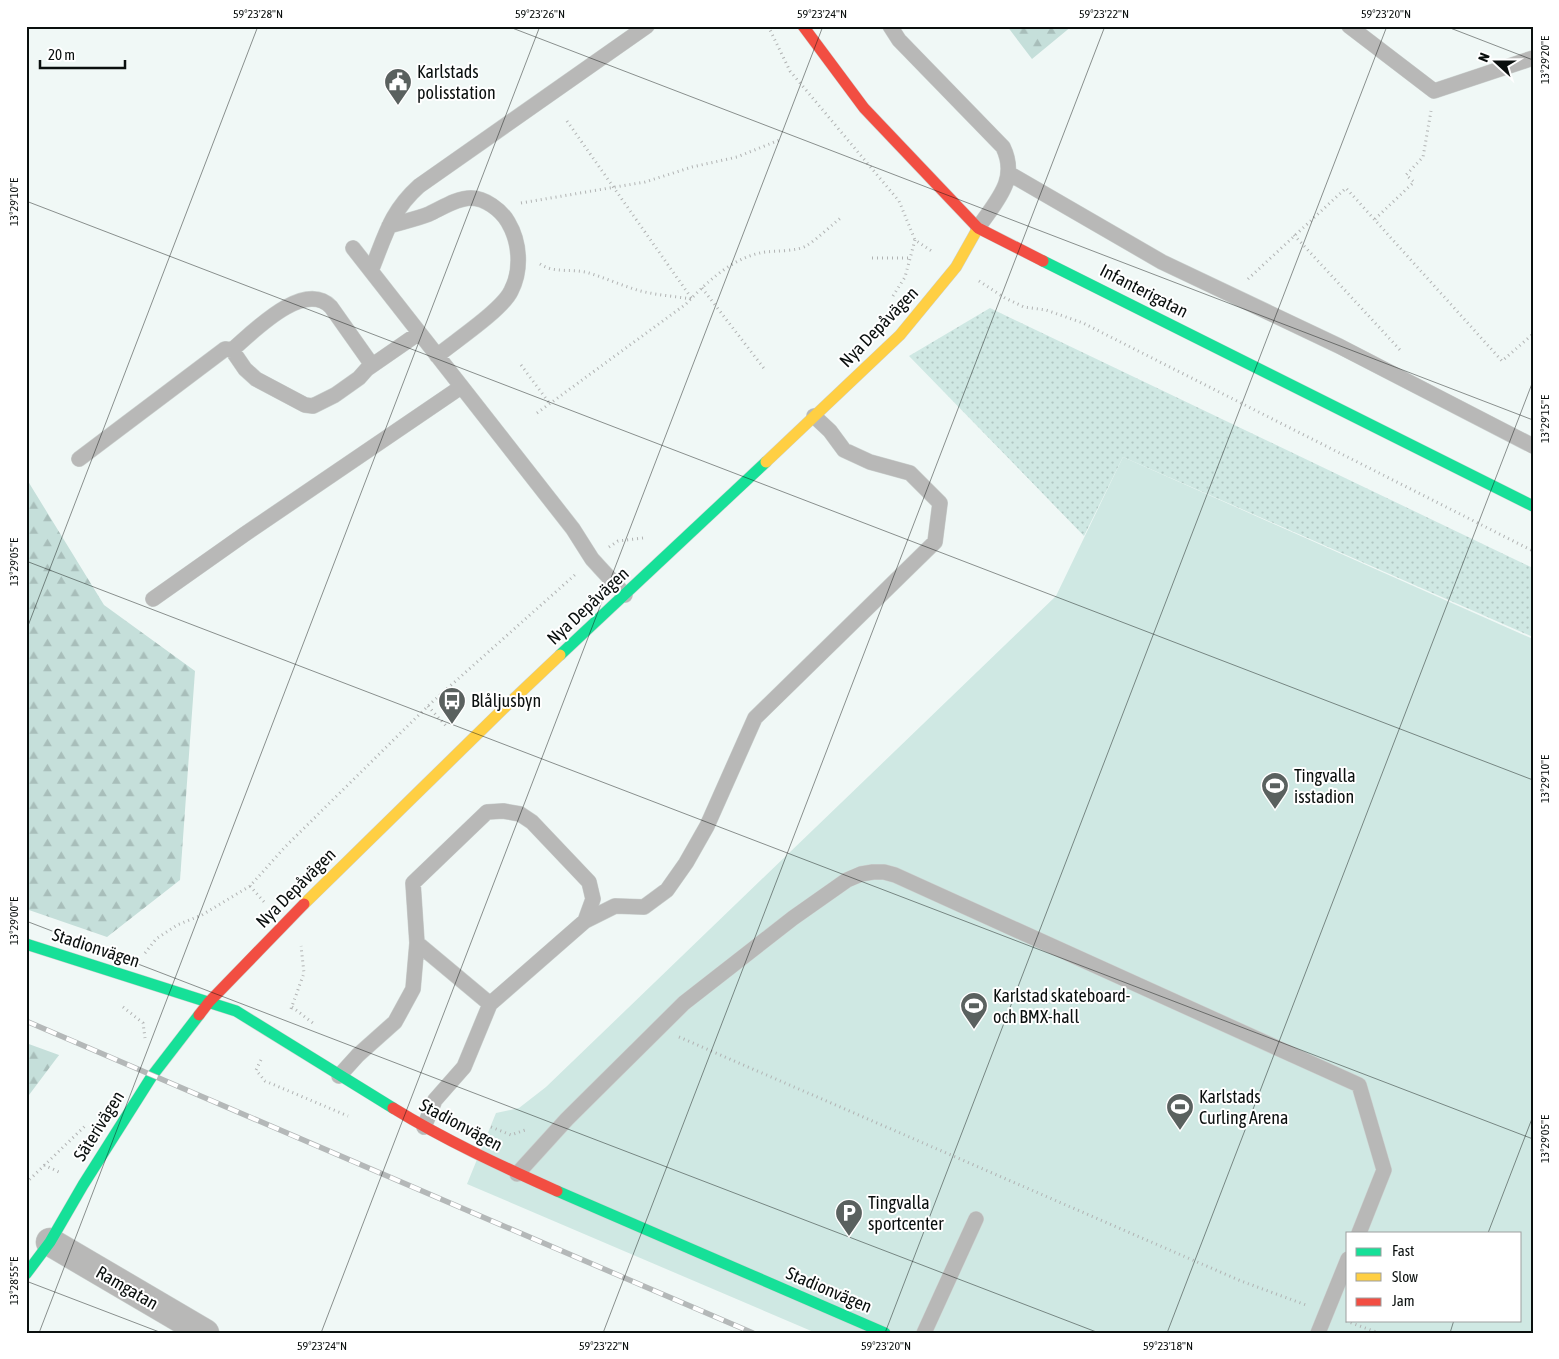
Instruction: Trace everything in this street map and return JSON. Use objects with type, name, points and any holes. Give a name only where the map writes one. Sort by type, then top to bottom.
[{"type":"street","name":"Infanterigatan","points":[[803,26],[864,108],[978,228],[1533,506]]},
{"type":"street","name":"Nya Depåvägen","points":[[208,1002],[284,924],[496,716],[900,335],[956,267],[978,228]]},
{"type":"street","name":"Stadionvägen","points":[[26,944],[236,1011],[339,1076],[424,1126],[517,1174],[885,1333]]},
{"type":"street","name":"Säterivägen","points":[[26,1274],[50,1242],[83,1185],[152,1076],[208,1002]]},
{"type":"street","name":"Ramgatan","points":[[50,1242],[205,1333]]},
{"type":"lane","points":[[371,271],[389,226],[401,205],[419,186],[647,26]]},
{"type":"lane","points":[[890,26],[899,40],[1003,147],[1009,158],[1010,174],[1004,190],[978,228]]},
{"type":"lane","points":[[1349,26],[1434,91],[1533,58]]},
{"type":"lane","points":[[1010,174],[1162,262],[1339,346],[1533,446]]},
{"type":"lane","points":[[389,226],[427,215],[463,199],[474,198],[490,204],[496,209],[507,220],[514,233],[518,255],[515,282],[507,298],[437,356]]},
{"type":"lane","points":[[353,248],[572,530],[592,559],[626,595]]},
{"type":"lane","points":[[232,350],[279,310],[304,300],[317,298],[326,301],[331,307],[372,365]]},
{"type":"lane","points":[[78,459],[225,349],[232,350],[245,369],[256,379],[305,405],[313,406],[335,395],[359,378],[372,365],[419,333]]},
{"type":"lane","points":[[153,599],[461,386]]},
{"type":"lane","points":[[424,1126],[435,1100],[464,1067],[490,1004],[585,921],[614,906],[644,907],[667,890],[686,863],[707,826],[755,718],[934,542],[940,503],[910,473],[870,462],[844,450],[814,416]]},
{"type":"lane","points":[[339,1076],[358,1055],[395,1022],[413,990],[417,943],[413,883],[487,812],[503,811],[520,814],[532,822],[590,882],[593,899],[585,921]]},
{"type":"lane","points":[[517,1174],[567,1119],[684,1003],[794,918],[847,880],[861,874],[873,872],[889,873],[1359,1085],[1384,1170],[1359,1232]]},
{"type":"lane","points":[[417,943],[490,1004]]},
{"type":"lane","points":[[924,1333],[976,1219]]},
{"type":"lane","points":[[1318,1333],[1346,1265]]},
{"type":"path","points":[[1375,220],[1414,182],[1406,175],[1422,157],[1434,91]]},
{"type":"path","points":[[567,121],[692,299]]},
{"type":"path","points":[[496,209],[527,201],[645,182],[692,167],[737,157],[782,139]]},
{"type":"path","points":[[1232,294],[1346,188],[1502,361],[1533,334]]},
{"type":"path","points":[[537,413],[686,304],[702,288],[726,269],[744,258],[762,253],[805,247],[842,217]]},
{"type":"path","points":[[1294,235],[1407,358]]},
{"type":"path","points":[[892,298],[905,277],[915,240]]},
{"type":"path","points":[[518,255],[530,257],[546,268],[580,271],[638,290],[692,299]]},
{"type":"path","points":[[872,258],[910,258]]},
{"type":"path","points":[[702,288],[766,371]]},
{"type":"path","points":[[521,365],[550,404]]},
{"type":"path","points":[[144,1042],[143,1022],[122,1006],[120,999],[128,976],[156,939],[177,925],[202,915],[250,886],[286,846],[428,706],[592,559],[618,541],[645,537]]},
{"type":"path","points":[[428,706],[451,732]]},
{"type":"path","points":[[292,1008],[314,1023]]},
{"type":"path","points":[[662,1025],[676,1036],[912,1139],[1242,1281],[1346,1321]]},
{"type":"path","points":[[26,1183],[88,1123]]},
{"type":"path","points":[[484,1125],[511,1135],[531,1128]]},
{"type":"path","points":[[1350,1322],[1379,1333]]},
{"type":"green space","points":[[1007,26],[1072,26],[1032,59]]},
{"type":"green space","points":[[990,308],[1533,568],[1533,637],[1123,457],[1084,536],[909,356]]},
{"type":"green space","points":[[1123,457],[1533,639],[1533,1333],[816,1333],[467,1184],[496,1113],[519,1108],[546,1087],[1056,596]]},
{"type":"green space","points":[[26,478],[104,605],[195,671],[180,880],[107,937],[26,909]]},
{"type":"green space","points":[[26,1043],[59,1055],[26,1099]]},
{"type":"railway","points":[[26,1021],[753,1333]]},
{"type":"traffic: fast","points":[[1043,261],[1533,506]]},
{"type":"traffic: fast","points":[[560,655],[766,462]]},
{"type":"traffic: fast","points":[[26,944],[236,1011],[393,1108]]},
{"type":"traffic: fast","points":[[26,1274],[50,1242],[83,1185],[152,1076],[199,1015]]},
{"type":"traffic: fast","points":[[557,1191],[885,1333]]},
{"type":"traffic: slow","points":[[766,462],[900,335],[956,267],[978,228]]},
{"type":"traffic: slow","points":[[304,904],[560,655]]},
{"type":"traffic: jam","points":[[803,26],[864,108],[978,228],[1043,261]]},
{"type":"traffic: jam","points":[[199,1015],[209,1002],[304,904]]},
{"type":"traffic: jam","points":[[393,1108],[474,1152],[557,1191]]},
{"type":"place","name":"Karlstads polisstation","points":[[398,106]]},
{"type":"place","name":"Blåljusbyn","points":[[452,725]]},
{"type":"place","name":"Tingvalla isstadion","points":[[1275,810]]},
{"type":"place","name":"Karlstad skateboard- och BMX-hall","points":[[974,1030]]},
{"type":"place","name":"Karlstads Curling Arena","points":[[1180,1131]]},
{"type":"place","name":"Tingvalla sportcenter","points":[[849,1237]]}]
